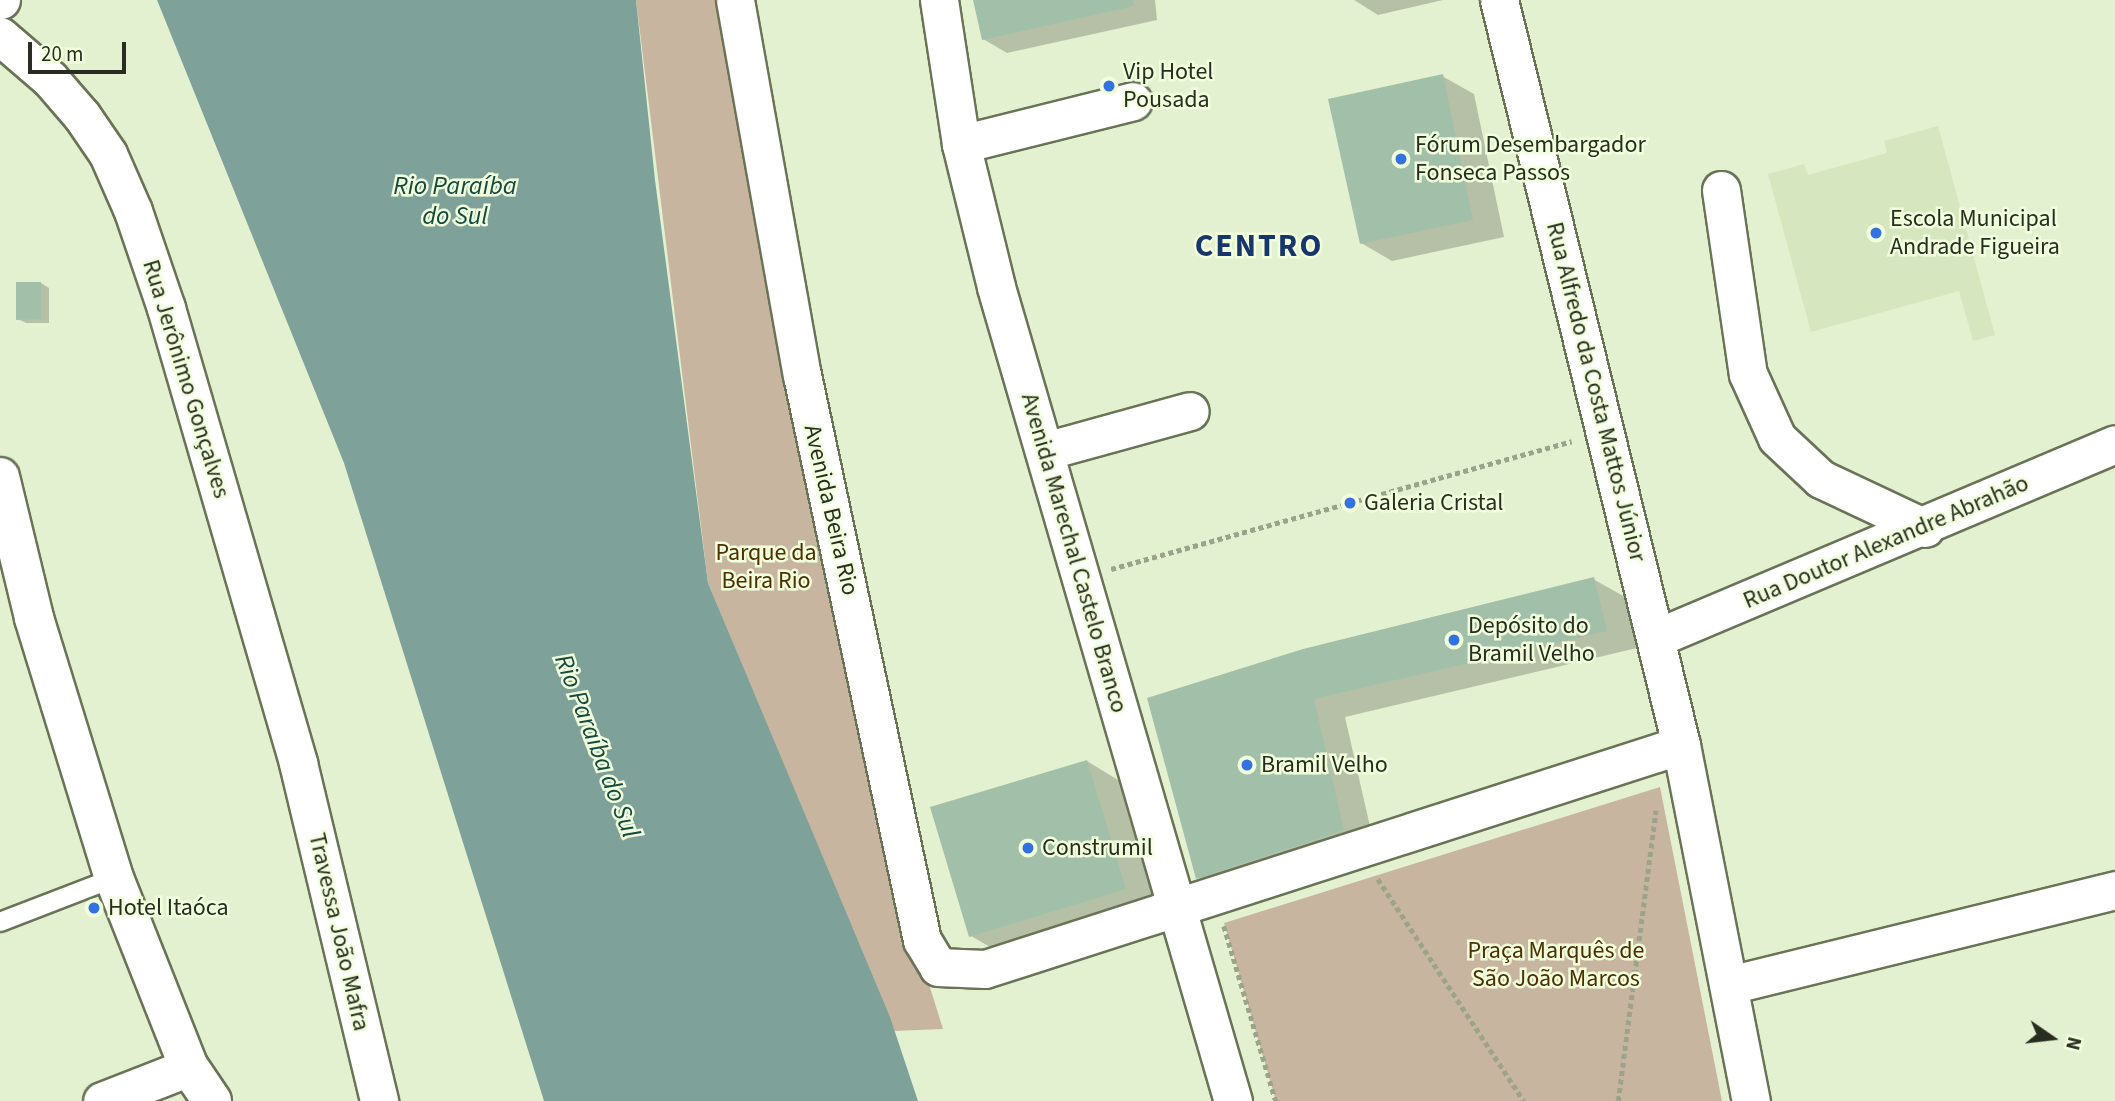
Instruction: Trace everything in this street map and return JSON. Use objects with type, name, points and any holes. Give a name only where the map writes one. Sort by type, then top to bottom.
[{"type":"main road","points":[[0,477],[30,605],[114,878],[189,1067],[212,1101]]},
{"type":"street","name":"Avenida Beira Rio","points":[[735,0],[802,375],[922,940],[938,967],[985,969],[1174,910]]},
{"type":"street","name":"Avenida Marechal Castelo Branco","points":[[939,0],[961,144],[996,287],[1083,577],[1174,910],[1233,1101]]},
{"type":"street","name":"Rua Alfredo da Costa Mattos Júnior","points":[[1499,0],[1681,745]]},
{"type":"street","name":"Rua Jerônimo Gonçalves","points":[[0,36],[50,79],[82,116],[107,154],[133,211],[166,307],[298,763]]},
{"type":"street","points":[[961,144],[1133,101]]},
{"type":"street","points":[[1721,190],[1748,374],[1777,438],[1822,479],[1925,528]]},
{"type":"street","points":[[1045,450],[1190,411]]},
{"type":"street","name":"Rua Doutor Alexandre Abrahão","points":[[1656,638],[1925,528],[2115,444]]},
{"type":"street","points":[[1174,910],[1681,745],[1751,1101]]},
{"type":"street","name":"Travessa João Mafra","points":[[298,763],[379,1101]]},
{"type":"street","points":[[1728,985],[2115,890]]},
{"type":"street","points":[[102,1101],[189,1067]]},
{"type":"lane","points":[[0,922],[114,878]]},
{"type":"path","points":[[1083,577],[1606,432]]},
{"type":"path","points":[[1618,1101],[1658,801]]},
{"type":"path","points":[[1365,882],[1391,874]]},
{"type":"path","points":[[1378,879],[1524,1101]]},
{"type":"path","points":[[1236,920],[1224,923],[1276,1101]]},
{"type":"shaded area","name":"Escola Municipal Andrade Figueira","points":[[1938,126],[1995,335],[1973,341],[1959,291],[1811,332],[1768,174],[1804,164],[1808,175],[1887,153],[1884,141]]},
{"type":"green space","name":"Parque da Beira Rio","points":[[636,0],[725,0],[923,965],[943,1029],[894,1031],[708,583]]},
{"type":"green space","name":"Praça Marquês de São João Marcos","points":[[1660,787],[1722,1101],[1276,1101],[1224,923]]},
{"type":"water","name":"Rio Paraíba do Sul","points":[[157,0],[636,0],[655,180],[708,583],[890,1017],[918,1101],[544,1101],[344,463]]},
{"type":"building","points":[[973,0],[1133,0],[1134,6],[982,40]]},
{"type":"building","name":"Fórum Desembargador Fonseca Passos","points":[[1443,74],[1473,220],[1360,244],[1328,99]]},
{"type":"building","points":[[16,282],[41,282],[41,319],[16,320]]},
{"type":"building","name":"Bramil Velho","points":[[1594,577],[1607,631],[1314,699],[1344,830],[1196,879],[1147,698],[1303,649]]},
{"type":"building","name":"Construmil","points":[[1087,760],[1126,889],[969,937],[930,807]]},
{"type":"place","name":"Vip Hotel Pousada","points":[[1109,86]]},
{"type":"place","name":"Fórum Desembargador Fonseca Passos","points":[[1401,159]]},
{"type":"place","name":"Escola Municipal Andrade Figueira","points":[[1876,233]]},
{"type":"place","name":"Galeria Cristal","points":[[1350,503]]},
{"type":"place","name":"Depósito do Bramil Velho","points":[[1454,640]]},
{"type":"place","name":"Bramil Velho","points":[[1247,765]]},
{"type":"place","name":"Construmil","points":[[1028,848]]},
{"type":"place","name":"Hotel Itaóca","points":[[94,908]]},
{"type":"district","name":"CENTRO","points":[[1259,246]]}]
